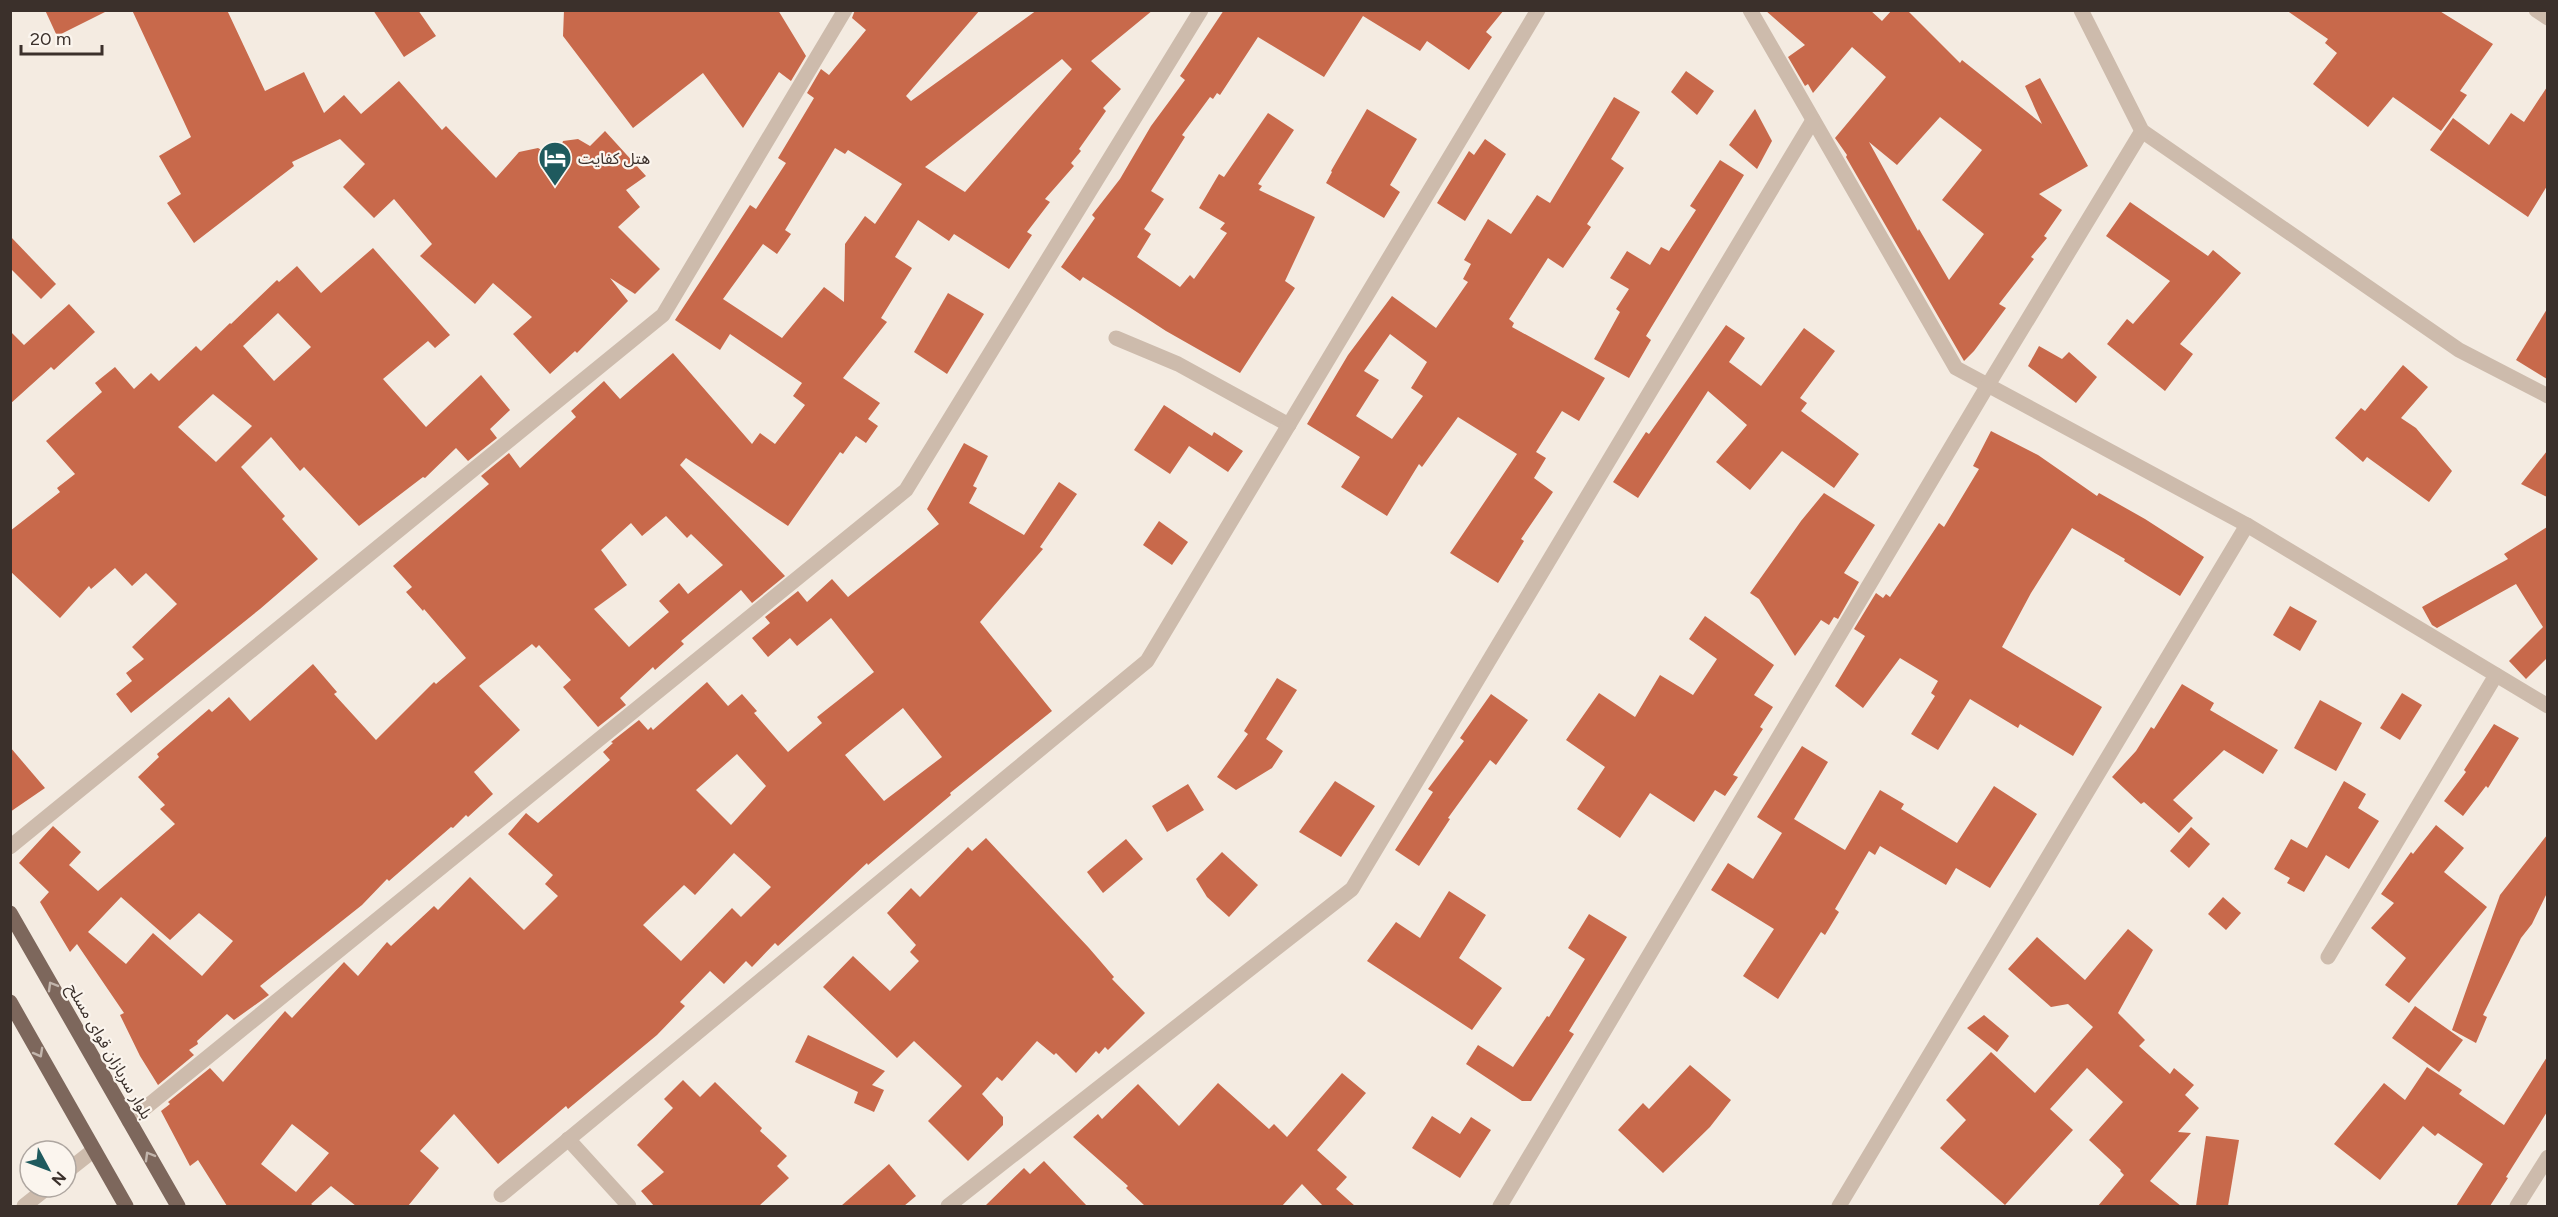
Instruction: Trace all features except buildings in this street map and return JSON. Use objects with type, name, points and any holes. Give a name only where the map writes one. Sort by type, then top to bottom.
[{"type":"main road","name":"بلوار سربازان قوای مسلح","points":[[10,913],[178,1206]]},
{"type":"main road","points":[[10,1002],[126,1206]]},
{"type":"street","points":[[10,847],[663,315],[845,10]]},
{"type":"street","points":[[129,1121],[906,490],[1200,10]]},
{"type":"street","points":[[501,1195],[1147,661],[1538,10]]},
{"type":"street","points":[[1750,10],[1956,368],[2247,525],[2547,706]]},
{"type":"street","points":[[2081,10],[2142,131],[2458,350],[2547,396]]},
{"type":"street","points":[[948,1206],[1352,890],[1813,120]]},
{"type":"street","points":[[1500,1206],[1988,385],[2142,131]]},
{"type":"street","points":[[1116,338],[1178,364],[1289,424]]},
{"type":"street","points":[[1839,1206],[2247,525]]},
{"type":"street","points":[[2328,957],[2496,675]]},
{"type":"street","points":[[568,1139],[628,1206]]},
{"type":"street","points":[[78,1163],[94,1150]]},
{"type":"street","points":[[2517,1206],[2547,1157]]},
{"type":"place","name":"هتل کفایت","points":[[555,187]]}]
